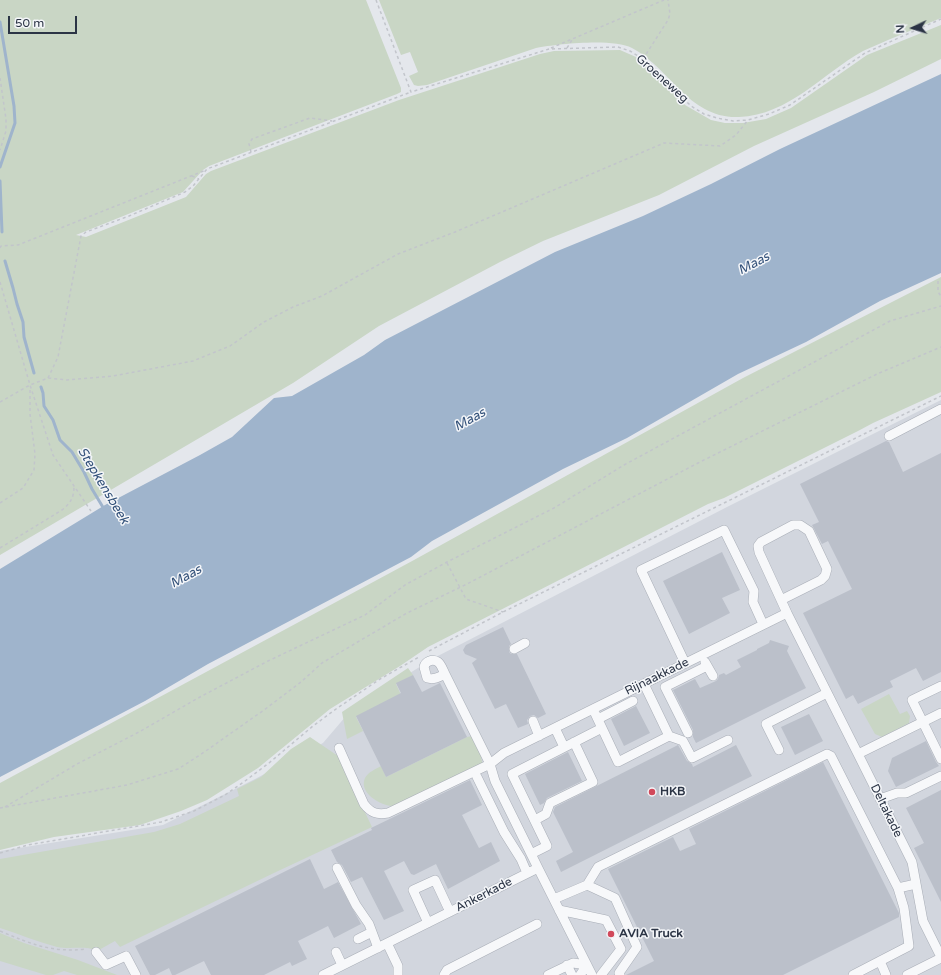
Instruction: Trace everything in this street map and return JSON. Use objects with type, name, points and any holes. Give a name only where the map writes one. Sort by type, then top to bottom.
[{"type":"street","points":[[889,436],[941,409]]},
{"type":"street","points":[[781,600],[826,576],[826,569],[809,531],[800,525],[793,525],[761,542],[758,546],[759,552],[772,580],[781,600],[787,613],[858,754],[941,713]]},
{"type":"street","points":[[685,663],[641,570],[724,530],[754,591],[753,602],[763,624]]},
{"type":"street","name":"Rijnaakkade","points":[[339,748],[364,804],[370,811],[381,815],[388,813],[490,764],[504,753],[787,613]]},
{"type":"street","points":[[514,649],[525,643]]},
{"type":"street","points":[[702,655],[712,676]]},
{"type":"street","points":[[688,733],[665,687],[707,666]]},
{"type":"street","points":[[445,674],[490,764],[495,781],[592,975]]},
{"type":"street","points":[[644,684],[669,736],[683,741],[692,758],[728,740]]},
{"type":"street","points":[[941,686],[912,700],[941,759]]},
{"type":"street","points":[[779,750],[766,724],[827,693]]},
{"type":"street","points":[[598,719],[633,701]]},
{"type":"street","points":[[593,709],[618,762],[669,736]]},
{"type":"street","points":[[533,721],[539,736]]},
{"type":"street","points":[[555,728],[564,747]]},
{"type":"street","points":[[531,854],[547,846],[512,774],[602,728]]},
{"type":"street","points":[[535,820],[546,814],[550,804],[593,782],[574,742]]},
{"type":"street","points":[[554,899],[587,885],[598,867],[827,754],[831,756],[898,888],[904,908],[909,946],[853,975]]},
{"type":"street","name":"Deltakade","points":[[858,754],[912,862],[923,921],[941,958]]},
{"type":"street","points":[[880,800],[897,793],[906,793],[941,776]]},
{"type":"street","points":[[478,777],[504,832],[528,873]]},
{"type":"street","points":[[337,868],[356,905],[369,924],[372,932],[398,966],[398,975]]},
{"type":"street","name":"Ankerkade","points":[[323,975],[538,868]]},
{"type":"street","points":[[428,922],[413,890],[434,880],[450,912]]},
{"type":"street","points":[[898,888],[916,884]]},
{"type":"street","points":[[587,885],[615,898],[637,947],[619,973],[620,975]]},
{"type":"street","points":[[559,910],[606,920],[621,949],[601,975]]},
{"type":"street","points":[[444,975],[447,970],[537,924]]},
{"type":"street","points":[[358,939],[372,932]]},
{"type":"street","points":[[96,952],[106,965],[126,956],[136,975]]},
{"type":"street","points":[[336,952],[342,965]]},
{"type":"street","points":[[907,975],[941,958]]},
{"type":"street","points":[[880,961],[886,975]]},
{"type":"street","points":[[548,975],[573,963],[587,965]]},
{"type":"street","points":[[580,975],[587,965]]},
{"type":"street","points":[[567,966],[572,975]]},
{"type":"path","points":[[376,0],[412,92]]},
{"type":"path","points":[[549,49],[664,0]]},
{"type":"path","points":[[643,59],[668,20],[670,14],[668,0]]},
{"type":"path","name":"Groeneweg","points":[[0,248],[2,246],[18,245],[208,169],[412,92],[549,49],[596,47],[618,48],[630,51],[643,59],[691,106],[704,114],[733,121],[748,120],[769,114],[790,105],[865,53],[941,19]]},
{"type":"path","points":[[567,48],[572,39]]},
{"type":"path","points":[[0,78],[6,119],[6,131],[0,150]]},
{"type":"path","points":[[252,152],[249,144],[252,139],[310,118],[334,121]]},
{"type":"path","points":[[0,402],[30,385],[48,378],[67,380],[113,376],[193,361],[230,346],[264,322],[293,307],[322,296],[398,254],[462,229],[664,143],[720,146],[736,135],[748,120]]},
{"type":"path","points":[[48,378],[58,357],[81,236],[86,232],[130,216],[185,192],[208,169]]},
{"type":"path","points":[[192,176],[199,179]]},
{"type":"path","points":[[938,281],[938,292],[941,296]]},
{"type":"path","points":[[0,282],[30,385],[53,455],[91,511]]},
{"type":"path","points":[[5,807],[77,764],[139,732],[214,690],[295,648],[364,615],[404,585],[554,508],[644,455],[890,321],[941,306]]},
{"type":"path","points":[[0,808],[127,785],[178,768],[200,755],[264,710],[301,682],[322,663],[407,613],[698,463],[877,374],[941,347]]},
{"type":"path","points":[[0,502],[23,488],[34,470],[35,454],[30,414],[30,385]]},
{"type":"path","points":[[426,653],[503,612],[941,396]]},
{"type":"path","points":[[0,548],[62,510],[69,504],[74,495],[74,485]]},
{"type":"path","points":[[447,562],[466,599],[503,612]]},
{"type":"path","points":[[0,853],[28,845],[161,822],[194,811],[225,795],[240,785],[336,709],[380,680],[419,657]]},
{"type":"path","points":[[0,931],[44,948],[74,951],[90,949],[96,952]]},
{"type":"shaded area","points":[[941,400],[941,975],[0,975],[0,851],[163,825],[323,743],[352,709],[434,658],[727,507]]},
{"type":"green space","points":[[0,0],[366,0],[401,88],[401,92],[397,94],[209,166],[203,170],[183,192],[76,235],[86,237],[186,197],[206,174],[211,171],[399,100],[540,54],[554,51],[620,50],[636,57],[652,69],[685,105],[711,120],[725,123],[743,123],[766,119],[791,108],[867,55],[941,25],[941,59],[874,92],[754,146],[659,195],[543,241],[500,262],[379,326],[293,383],[0,555]]},
{"type":"green space","points":[[379,0],[941,0],[941,18],[863,51],[804,92],[774,109],[757,115],[739,117],[722,115],[707,110],[681,91],[645,57],[632,48],[612,43],[585,43],[536,48],[427,85],[414,85],[409,76],[418,72],[410,52],[401,55]]},
{"type":"green space","points":[[941,277],[941,392],[873,423],[724,498],[708,504],[428,647],[330,709],[258,768],[207,800],[181,811],[140,825],[54,837],[0,850],[0,783],[414,560],[743,378]]},
{"type":"green space","points":[[408,668],[413,675],[396,684],[401,695],[356,717],[363,731],[347,739],[342,712]]},
{"type":"green space","points":[[889,694],[900,714],[907,711],[910,716],[909,723],[882,737],[875,734],[861,709]]},
{"type":"green space","points":[[472,736],[484,756],[481,758],[483,764],[395,806],[378,802],[368,794],[365,789],[364,784],[366,776],[381,766],[386,777],[467,737]]},
{"type":"green space","points":[[310,737],[338,756],[372,827],[120,947],[115,941],[97,951],[88,948],[57,947],[0,928],[0,859],[154,832],[180,824],[239,796],[237,789],[261,777],[291,749]]},
{"type":"green space","points":[[0,933],[24,943],[78,960],[117,975],[77,975],[64,971],[53,975],[46,975],[0,961]]},
{"type":"water","name":"Maas","points":[[941,74],[941,273],[880,301],[806,342],[738,374],[627,438],[563,469],[432,541],[411,557],[208,664],[145,701],[0,777],[0,569],[105,505],[232,437],[274,398],[292,396],[364,355],[385,340],[555,252],[643,216],[780,149]]},
{"type":"building","points":[[886,441],[889,442],[903,472],[941,453],[941,672],[923,681],[916,668],[890,681],[893,687],[858,704],[853,695],[846,699],[803,613],[852,589],[828,541],[822,544],[812,525],[819,522],[800,484]]},
{"type":"building","points":[[722,552],[740,590],[722,598],[730,613],[689,634],[663,581]]},
{"type":"building","points":[[503,627],[511,644],[509,646],[509,652],[511,654],[517,654],[546,714],[538,718],[534,715],[530,716],[527,720],[528,724],[518,728],[506,704],[495,709],[472,663],[477,659],[465,654],[463,650],[466,645]]},
{"type":"building","points":[[770,640],[789,646],[787,651],[806,688],[696,743],[693,737],[693,730],[673,690],[695,679],[700,688],[716,681],[719,675],[724,673],[726,675],[741,667],[737,660],[769,643]]},
{"type":"building","points":[[413,675],[422,692],[440,683],[467,737],[386,777],[356,716],[401,693],[396,683]]},
{"type":"building","points":[[636,706],[650,733],[624,746],[611,719]]},
{"type":"building","points":[[809,714],[823,741],[795,755],[781,727]]},
{"type":"building","points":[[926,741],[939,766],[896,787],[888,771],[892,758]]},
{"type":"building","name":"HKB","points":[[678,745],[687,761],[692,764],[693,767],[736,745],[752,776],[561,872],[556,861],[573,852],[553,812],[555,807]]},
{"type":"building","points":[[568,752],[582,781],[547,798],[544,803],[540,805],[525,774]]},
{"type":"building","points":[[823,762],[899,913],[899,917],[783,975],[626,975],[654,961],[608,869],[673,837],[680,851],[696,844],[689,829]]},
{"type":"building","points":[[470,780],[482,805],[462,815],[479,848],[491,842],[500,861],[448,889],[436,864],[414,875],[411,874],[404,861],[384,871],[404,911],[384,920],[362,877],[351,882],[342,865],[337,862],[331,850],[372,830],[371,828]]},
{"type":"building","points":[[941,790],[941,902],[914,848],[924,843],[906,808]]},
{"type":"building","points":[[310,859],[324,889],[338,882],[361,924],[334,938],[328,926],[298,941],[307,959],[292,966],[290,962],[264,975],[211,975],[204,961],[175,975],[172,975],[169,968],[155,975],[150,975],[135,946]]},
{"type":"waterway","name":"Stepkensbeek","points":[[0,22],[14,106],[15,123],[0,167]]},
{"type":"waterway","name":"Stepkensbeek","points":[[0,181],[2,232]]},
{"type":"waterway","name":"Stepkensbeek","points":[[5,261],[23,322],[24,337],[34,373]]},
{"type":"waterway","name":"Stepkensbeek","points":[[41,387],[44,406],[53,420],[60,440],[72,452],[104,509]]},
{"type":"place","name":"HKB","points":[[652,792]]},
{"type":"place","name":"AVIA Truck","points":[[611,934]]}]
